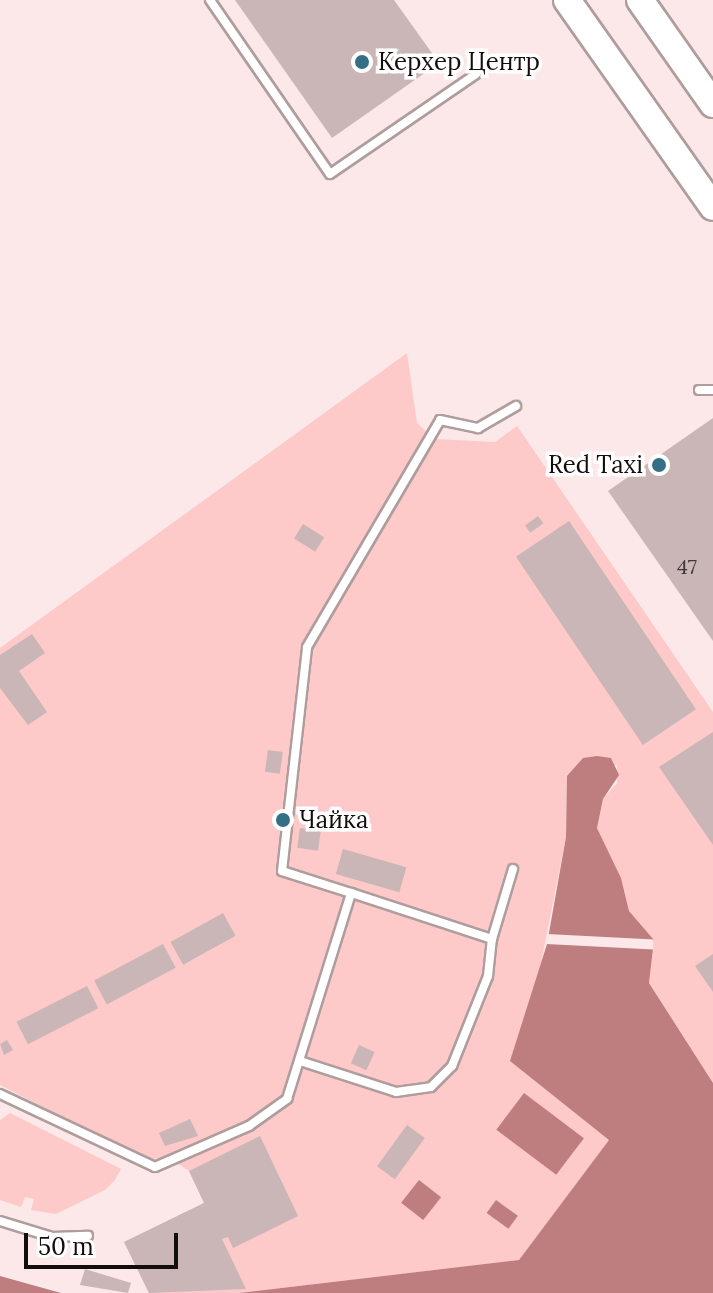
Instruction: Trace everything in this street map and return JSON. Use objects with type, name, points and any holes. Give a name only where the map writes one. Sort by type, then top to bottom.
[{"type":"main road","points":[[567,0],[713,207]]},
{"type":"main road","points":[[640,0],[713,104]]},
{"type":"lane","points":[[210,0],[330,174],[476,74]]},
{"type":"lane","points":[[699,390],[713,390]]},
{"type":"lane","points":[[492,939],[282,871],[307,647],[440,420],[478,428],[516,406]]},
{"type":"lane","points":[[300,1061],[396,1092],[431,1087],[452,1066],[488,976],[492,939],[513,869]]},
{"type":"lane","points":[[0,1094],[155,1167],[275,1111],[287,1099],[351,893]]},
{"type":"lane","points":[[0,1221],[52,1237],[88,1236]]},
{"type":"shaded area","name":"Чайка","points":[[407,353],[417,423],[434,439],[495,442],[517,426],[713,712],[713,1083],[649,983],[654,940],[629,911],[621,878],[597,828],[603,799],[617,783],[617,765],[567,776],[566,837],[534,998],[610,1139],[519,1260],[239,1293],[149,1293],[124,1242],[204,1203],[189,1171],[169,1158],[143,1159],[0,1085],[0,648]]},
{"type":"shaded area","points":[[583,758],[611,758],[619,775],[603,799],[597,828],[621,878],[629,911],[654,940],[649,983],[713,1083],[713,1293],[239,1293],[519,1260],[609,1140],[510,1061],[547,944],[566,837],[567,776]]},
{"type":"shaded area","points":[[524,1093],[584,1138],[556,1175],[496,1130]]},
{"type":"shaded area","points":[[10,1113],[121,1169],[115,1180],[105,1190],[56,1214],[31,1210],[34,1199],[25,1197],[21,1207],[0,1200],[0,1120]]},
{"type":"shaded area","points":[[419,1180],[441,1197],[423,1220],[401,1203]]},
{"type":"shaded area","points":[[496,1200],[518,1216],[508,1229],[487,1213]]},
{"type":"shaded area","points":[[0,1276],[61,1293],[0,1293]]},
{"type":"pier","points":[[547,934],[654,940],[653,950],[546,944]]},
{"type":"building","points":[[235,0],[394,0],[439,63],[332,138]]},
{"type":"building","points":[[713,418],[713,641],[608,491]]},
{"type":"building","points":[[538,516],[543,523],[530,533],[525,525]]},
{"type":"building","points":[[569,521],[696,709],[643,745],[516,557]]},
{"type":"building","points":[[303,524],[324,537],[315,552],[294,538]]},
{"type":"building","points":[[32,634],[45,653],[19,671],[47,712],[28,725],[0,688],[0,655]]},
{"type":"building","points":[[713,732],[713,845],[659,767]]},
{"type":"building","points":[[268,750],[283,752],[280,774],[265,772]]},
{"type":"building","points":[[300,828],[321,831],[318,851],[297,848]]},
{"type":"building","points":[[343,849],[406,867],[399,892],[336,874]]},
{"type":"building","points":[[223,913],[236,936],[183,965],[171,942]]},
{"type":"building","points":[[163,944],[176,968],[107,1004],[94,981]]},
{"type":"building","points":[[713,954],[713,992],[695,966]]},
{"type":"building","points":[[87,986],[98,1008],[28,1044],[17,1022]]},
{"type":"building","points":[[7,1040],[13,1050],[4,1055],[0,1044]]},
{"type":"building","points":[[359,1045],[375,1052],[366,1070],[351,1063]]},
{"type":"building","points":[[190,1119],[198,1136],[165,1146],[159,1133]]},
{"type":"building","points":[[407,1125],[425,1138],[395,1179],[377,1166]]},
{"type":"building","points":[[260,1136],[298,1216],[233,1248],[228,1237],[222,1239],[246,1289],[149,1293],[124,1242],[204,1203],[189,1171]]},
{"type":"building","points":[[85,1269],[131,1283],[128,1293],[80,1285]]},
{"type":"place","name":"Керхер Центр","points":[[362,62]]},
{"type":"place","name":"Red Taxi","points":[[659,465]]},
{"type":"place","name":"Чайка","points":[[283,820]]}]
